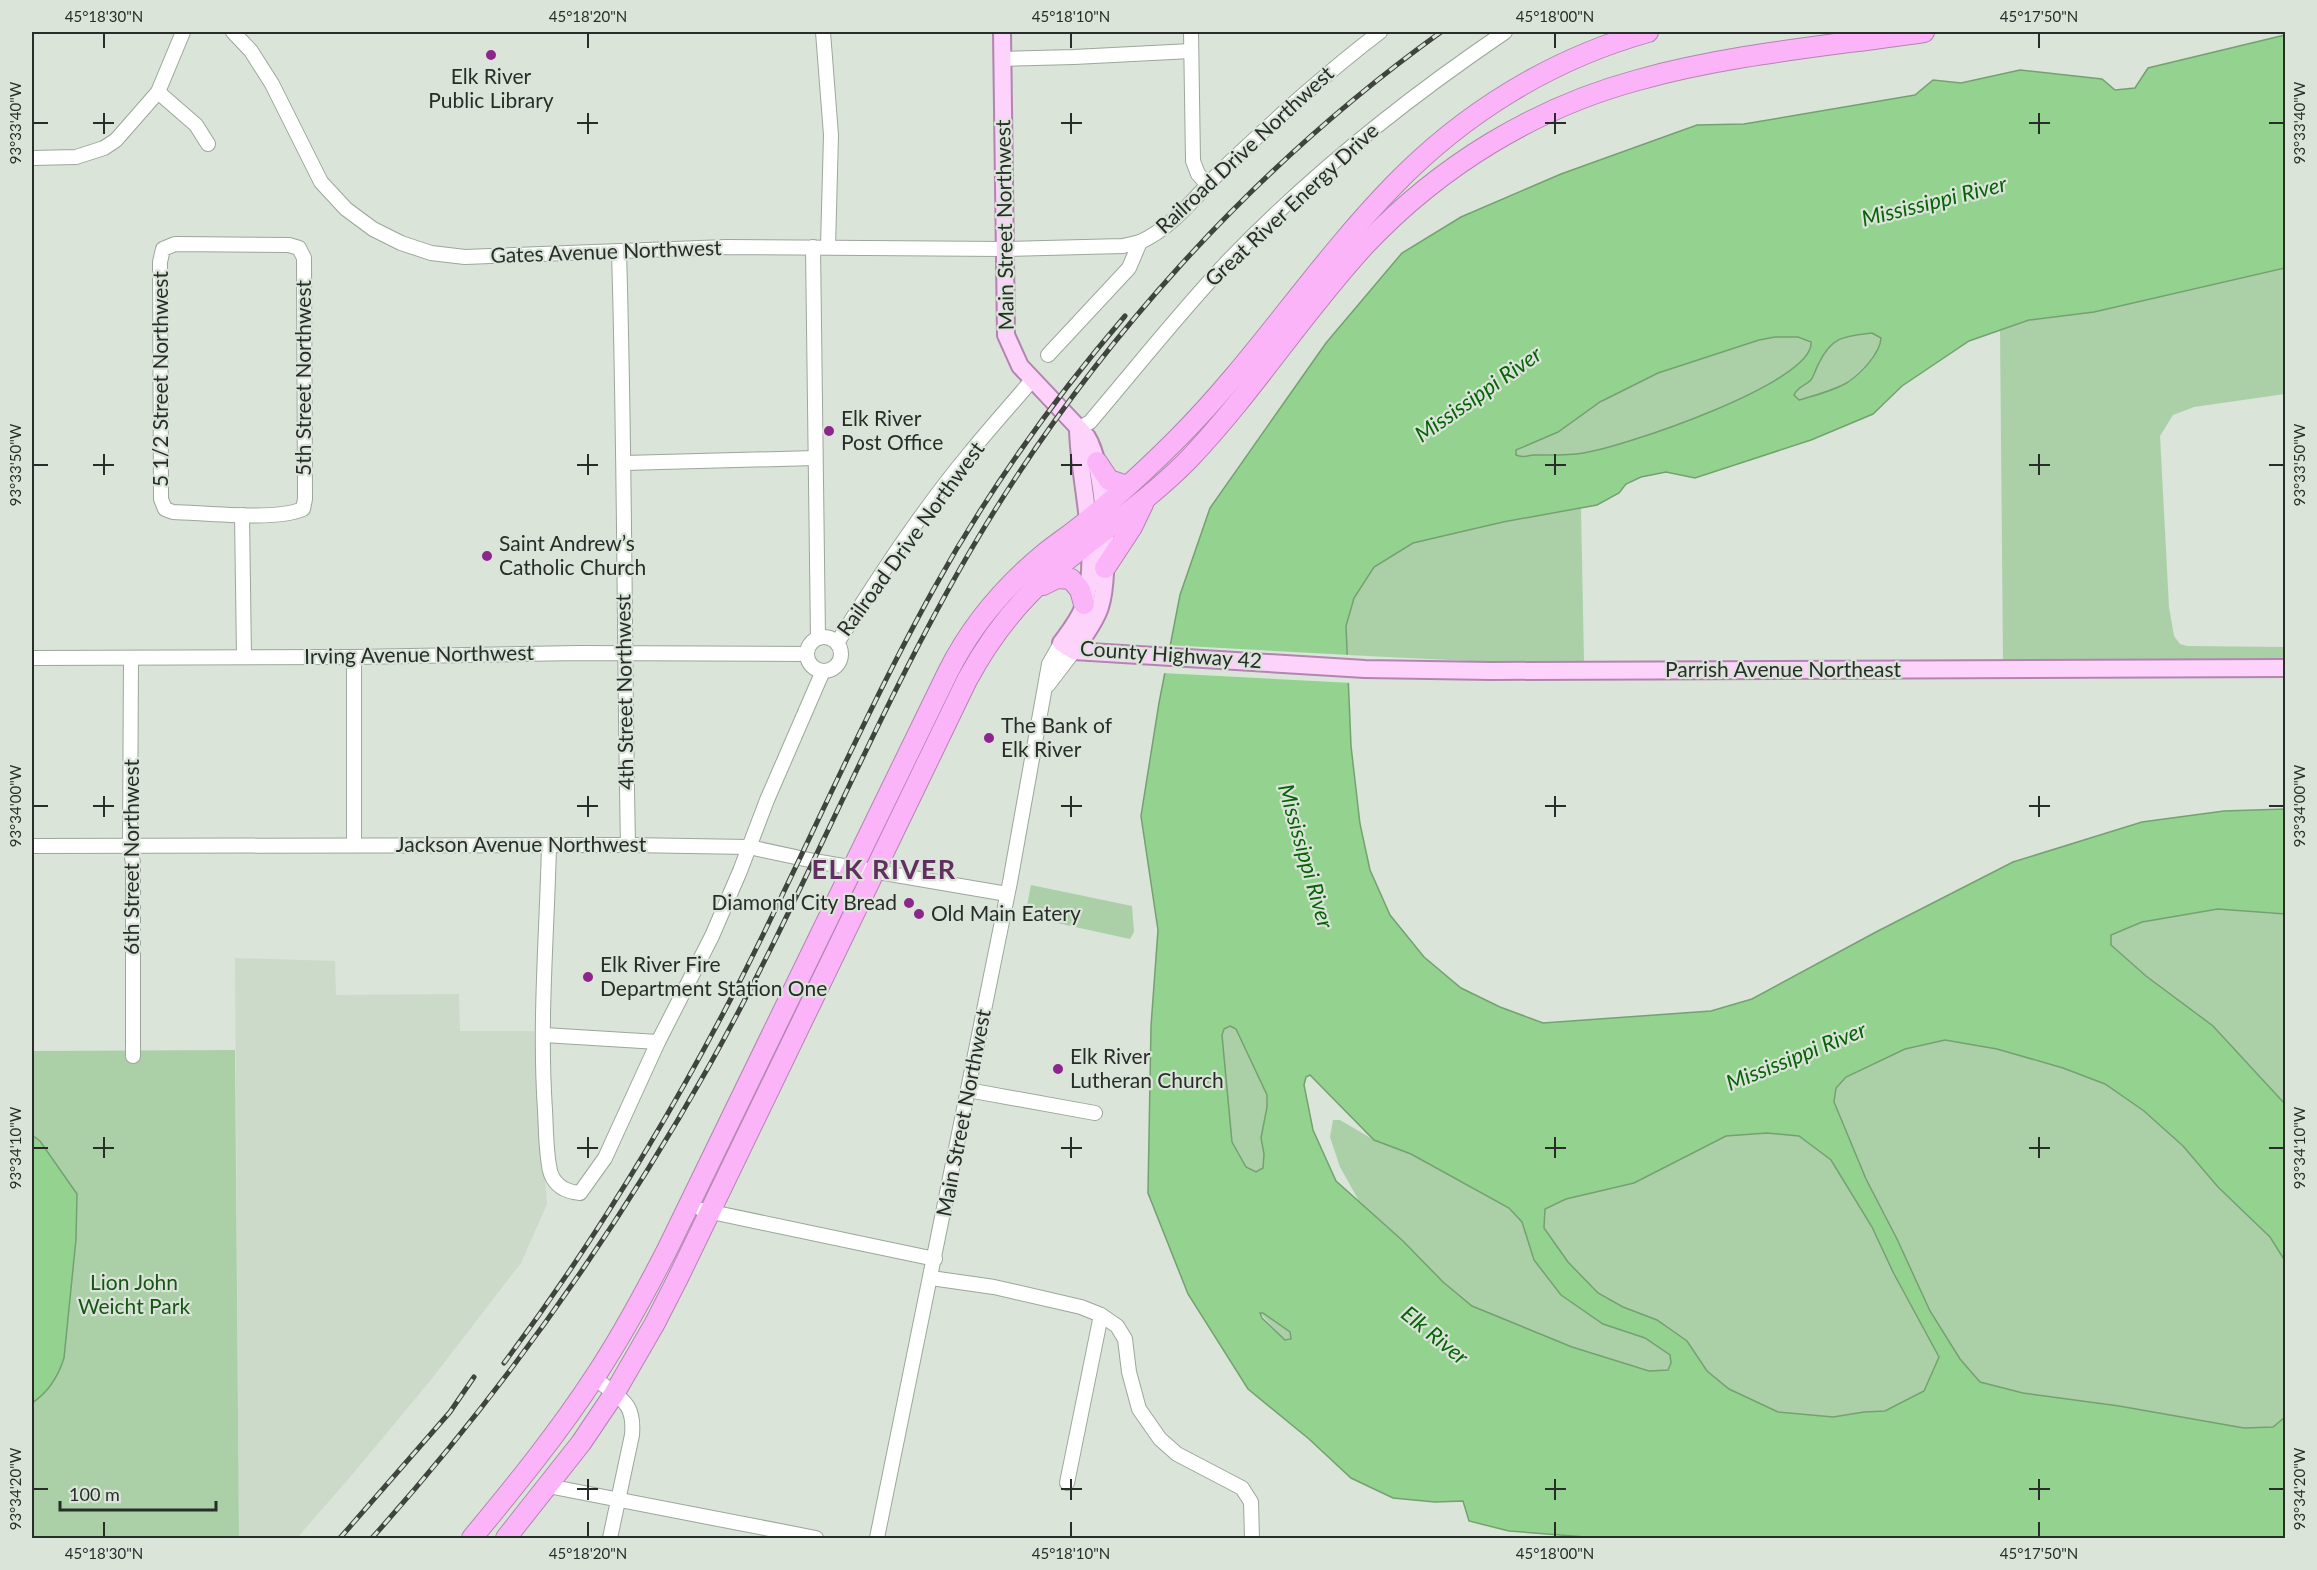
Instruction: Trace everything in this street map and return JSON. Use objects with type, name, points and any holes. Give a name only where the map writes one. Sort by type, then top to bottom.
[{"type":"highway","points":[[472,1539],[595,1378],[648,1286],[948,672],[968,637],[998,598],[1022,573],[1155,462],[1200,416],[1375,205],[1432,148],[1495,101],[1544,72],[1604,46],[1648,32]]},
{"type":"highway","points":[[506,1539],[581,1443],[614,1394],[655,1323],[974,668],[1011,615],[1035,589],[1145,500],[1209,436],[1365,245],[1422,190],[1487,145],[1549,111],[1636,80],[1732,60],[1924,32]]},
{"type":"highway","points":[[1097,462],[1109,480],[1127,486]]},
{"type":"highway","points":[[1105,568],[1132,527],[1145,500]]},
{"type":"highway","points":[[1035,589],[1064,577],[1076,583],[1084,604]]},
{"type":"main road","name":"Main Street Northwest","points":[[1002,32],[1006,335],[1020,366],[1087,437],[1093,446],[1097,462],[1095,514],[1097,537],[1105,568],[1100,606],[1092,624],[1068,647]]},
{"type":"main road","name":"Main Street Northwest","points":[[1078,429],[1078,450],[1095,514]]},
{"type":"main road","name":"Main Street Northwest","points":[[1068,647],[1084,604],[1090,563],[1097,537]]},
{"type":"main road","points":[[1092,624],[1093,637],[1104,653]]},
{"type":"main road","name":"County Highway 42","points":[[1068,647],[1104,653],[1281,663]]},
{"type":"main road","name":"Parrish Avenue Northeast","points":[[1281,663],[1365,669],[1647,671],[2286,668]]},
{"type":"street","points":[[32,158],[76,157],[104,148],[127,129],[158,92],[183,32]]},
{"type":"street","name":"Gates Avenue Northwest","points":[[233,32],[262,67],[321,182],[359,220],[401,243],[431,253],[465,257],[693,248],[828,247]]},
{"type":"street","points":[[824,32],[825,84],[831,135],[828,247],[1004,249],[1123,246],[1140,242]]},
{"type":"street","points":[[1191,32],[1193,161],[1198,174],[1207,184]]},
{"type":"street","name":"Railroad Drive Northwest","points":[[1048,355],[1129,268],[1140,242],[1156,235],[1171,224],[1207,184],[1308,90],[1380,32]]},
{"type":"street","name":"Great River Energy Drive","points":[[1078,429],[1090,422],[1193,300],[1267,223],[1370,130],[1446,72],[1504,32]]},
{"type":"street","points":[[1002,59],[1191,51]]},
{"type":"street","points":[[158,92],[196,125],[208,144]]},
{"type":"street","name":"5 1/2 Street Northwest","points":[[242,515],[173,512],[165,509],[161,498],[160,273],[163,249],[175,244],[289,245],[299,248]]},
{"type":"street","points":[[813,247],[818,638],[808,648],[807,654],[812,666],[823,671],[831,670],[841,658],[840,650],[837,643],[831,639],[818,638]]},
{"type":"street","name":"5th Street Northwest","points":[[242,515],[292,514],[303,509],[305,499],[304,258],[299,248]]},
{"type":"street","name":"4th Street Northwest","points":[[619,252],[628,845]]},
{"type":"street","name":"Railroad Drive Northwest","points":[[837,643],[883,571],[939,492],[970,452],[1032,381]]},
{"type":"street","points":[[624,464],[815,458]]},
{"type":"street","points":[[242,515],[244,657]]},
{"type":"street","name":"Main Street Northwest","points":[[877,1539],[898,1427],[935,1259],[1050,664],[1068,647]]},
{"type":"street","name":"Irving Avenue Northwest","points":[[32,658],[354,657],[578,652],[807,654]]},
{"type":"street","points":[[354,657],[354,845]]},
{"type":"street","name":"6th Street Northwest","points":[[131,658],[130,846],[133,863],[133,1056]]},
{"type":"street","points":[[549,845],[544,948],[543,1082],[551,1175],[560,1186],[570,1192],[580,1193],[605,1158],[658,1042],[712,936],[823,671]]},
{"type":"street","name":"Jackson Avenue Northwest","points":[[32,846],[628,845],[749,847],[1007,894]]},
{"type":"street","points":[[544,1035],[658,1042]]},
{"type":"street","points":[[968,1090],[1095,1113]]},
{"type":"street","points":[[688,1206],[935,1259]]},
{"type":"street","points":[[931,1278],[1048,1298],[1082,1307],[1101,1315],[1117,1326],[1124,1334],[1129,1372],[1139,1409],[1160,1439],[1177,1454],[1237,1484],[1248,1494],[1252,1512],[1252,1539]]},
{"type":"street","points":[[1067,1483],[1101,1315]]},
{"type":"street","points":[[595,1378],[628,1406],[633,1419],[632,1435],[610,1539]]},
{"type":"street","points":[[548,1486],[816,1539]]},
{"type":"shaded area","points":[[235,958],[335,961],[336,995],[459,994],[460,1031],[534,1031],[547,1204],[521,1263],[430,1381],[297,1538],[239,1538]]},
{"type":"green space","points":[[2285,268],[2285,394],[2194,407],[2173,415],[2160,436],[2169,607],[2174,636],[2180,644],[2187,646],[2285,647],[2285,660],[2003,661],[2000,331],[2029,320],[2094,312]]},
{"type":"green space","points":[[1872,333],[1881,338],[1880,344],[1869,362],[1853,377],[1837,387],[1799,400],[1794,395],[1811,380],[1824,354],[1834,342],[1854,335]]},
{"type":"green space","points":[[1798,337],[1811,342],[1804,359],[1782,376],[1750,394],[1673,426],[1604,448],[1570,455],[1522,457],[1516,455],[1516,451],[1628,387],[1658,373],[1759,340]]},
{"type":"green space","points":[[1581,508],[1584,662],[1471,661],[1347,655],[1346,626],[1354,598],[1374,567],[1413,543],[1503,522]]},
{"type":"green space","points":[[1031,885],[1132,906],[1134,932],[1130,939],[1025,916]]},
{"type":"green space","points":[[2219,909],[2285,914],[2285,1104],[2213,1026],[2146,976],[2111,945],[2111,935],[2142,922]]},
{"type":"green space","points":[[1230,1026],[1236,1029],[1267,1095],[1261,1137],[1264,1154],[1263,1169],[1255,1172],[1246,1167],[1232,1142],[1222,1035],[1224,1028]]},
{"type":"green space","points":[[1945,1040],[1997,1049],[2063,1068],[2105,1084],[2144,1111],[2183,1146],[2218,1187],[2270,1237],[2285,1261],[2285,1417],[2273,1427],[2244,1428],[2119,1406],[2023,1393],[1980,1383],[1960,1359],[1930,1311],[1866,1179],[1834,1102],[1836,1088],[1846,1077],[1905,1049]]},
{"type":"green space","name":"Lion John Weicht Park","points":[[235,1050],[239,1538],[32,1538],[32,1051]]},
{"type":"green space","points":[[1333,1120],[1340,1120],[1374,1140],[1411,1154],[1509,1208],[1522,1222],[1534,1260],[1603,1324],[1645,1338],[1670,1355],[1671,1363],[1668,1371],[1649,1371],[1572,1347],[1472,1306],[1443,1282],[1359,1201],[1340,1167],[1330,1137]]},
{"type":"green space","points":[[1767,1133],[1799,1136],[1831,1160],[1872,1227],[1893,1272],[1939,1357],[1924,1391],[1885,1411],[1833,1417],[1777,1412],[1729,1389],[1707,1371],[1687,1341],[1657,1320],[1623,1307],[1598,1293],[1568,1262],[1544,1228],[1545,1209],[1566,1199],[1634,1183],[1726,1136]]},
{"type":"green space","points":[[1260,1313],[1291,1332],[1291,1339],[1285,1340]]},
{"type":"water","points":[[2285,35],[2285,268],[2094,312],[2029,320],[1969,341],[1902,386],[1873,414],[1811,440],[1695,478],[1666,472],[1641,477],[1626,484],[1619,493],[1597,505],[1503,522],[1413,543],[1374,567],[1354,598],[1346,626],[1351,746],[1360,824],[1370,870],[1390,915],[1424,957],[1461,988],[1500,1007],[1543,1023],[1711,1011],[1752,999],[2013,862],[2142,822],[2224,811],[2285,809],[2285,914],[2218,909],[2142,922],[2111,935],[2111,945],[2146,976],[2213,1026],[2285,1104],[2285,1261],[2270,1237],[2218,1187],[2183,1146],[2144,1111],[2105,1084],[2063,1068],[1997,1049],[1945,1040],[1905,1049],[1846,1077],[1836,1088],[1834,1102],[1866,1179],[1930,1311],[1960,1359],[1980,1382],[2023,1393],[2119,1406],[2244,1428],[2273,1427],[2285,1417],[2285,1538],[1599,1538],[1509,1531],[1469,1521],[1463,1501],[1435,1502],[1393,1498],[1351,1478],[1309,1439],[1248,1389],[1188,1294],[1148,1193],[1151,1026],[1158,930],[1141,816],[1159,703],[1180,595],[1210,508],[1326,343],[1402,253],[1461,217],[1561,174],[1697,125],[1744,124],[1915,95],[1933,80],[1961,83],[2020,70],[2102,79],[2115,90],[2135,88],[2148,68]],"holes":[[[1872,333],[1881,338],[1874,357],[1848,382],[1799,400],[1794,395],[1811,380],[1829,347],[1834,342],[1847,337]],[[1798,337],[1811,342],[1804,358],[1782,376],[1712,411],[1635,439],[1583,453],[1522,457],[1516,455],[1516,450],[1558,432],[1600,402],[1658,373],[1759,340]],[[1230,1026],[1236,1029],[1267,1095],[1261,1138],[1264,1154],[1263,1168],[1256,1172],[1246,1167],[1232,1142],[1222,1035],[1224,1029]],[[1310,1075],[1374,1140],[1411,1154],[1509,1208],[1522,1222],[1534,1260],[1561,1295],[1603,1324],[1645,1338],[1670,1355],[1671,1363],[1668,1370],[1649,1371],[1572,1347],[1472,1306],[1443,1282],[1403,1241],[1336,1181],[1313,1130],[1304,1085],[1306,1077]],[[1767,1133],[1799,1136],[1831,1160],[1872,1227],[1893,1272],[1939,1357],[1924,1391],[1885,1411],[1833,1417],[1778,1412],[1729,1389],[1707,1371],[1687,1341],[1657,1320],[1623,1307],[1598,1293],[1568,1262],[1544,1228],[1545,1209],[1566,1199],[1634,1183],[1726,1136]],[[1260,1313],[1290,1332],[1291,1339],[1285,1340],[1262,1318]]]},
{"type":"water","points":[[32,1135],[40,1141],[77,1194],[76,1239],[64,1358],[52,1384],[32,1403]]},
{"type":"pier","points":[[1167,645],[1350,655],[1352,683],[1162,673]]},
{"type":"railway","points":[[372,1538],[420,1483],[510,1370],[595,1252],[673,1129],[744,1002],[936,611],[1018,474],[1068,402],[1122,333],[1180,266],[1241,202],[1305,142],[1372,85],[1441,32]]},
{"type":"railway","points":[[504,1363],[600,1225],[686,1081],[739,983],[906,640],[953,555],[1021,449],[1125,316]]},
{"type":"railway","points":[[340,1538],[450,1412],[474,1377]]},
{"type":"place","name":"Elk River Public Library","points":[[491,55]]},
{"type":"place","name":"Elk River Post Office","points":[[829,431]]},
{"type":"place","name":"Saint Andrew’s Catholic Church","points":[[487,556]]},
{"type":"place","name":"The Bank of Elk River","points":[[989,738]]},
{"type":"place","name":"Diamond City Bread","points":[[909,903]]},
{"type":"place","name":"Old Main Eatery","points":[[919,914]]},
{"type":"place","name":"Elk River Fire Department Station One","points":[[588,977]]},
{"type":"place","name":"Elk River Lutheran Church","points":[[1058,1069]]},
{"type":"district","name":"ELK RIVER","points":[[884,870]]},
{"type":"water label","name":"Mississippi River","points":[[1934,201]]},
{"type":"water label","name":"Mississippi River","points":[[1478,394]]},
{"type":"water label","name":"Mississippi River","points":[[1306,856]]},
{"type":"water label","name":"Mississippi River","points":[[1796,1056]]},
{"type":"water label","name":"Elk River","points":[[1435,1335]]}]
